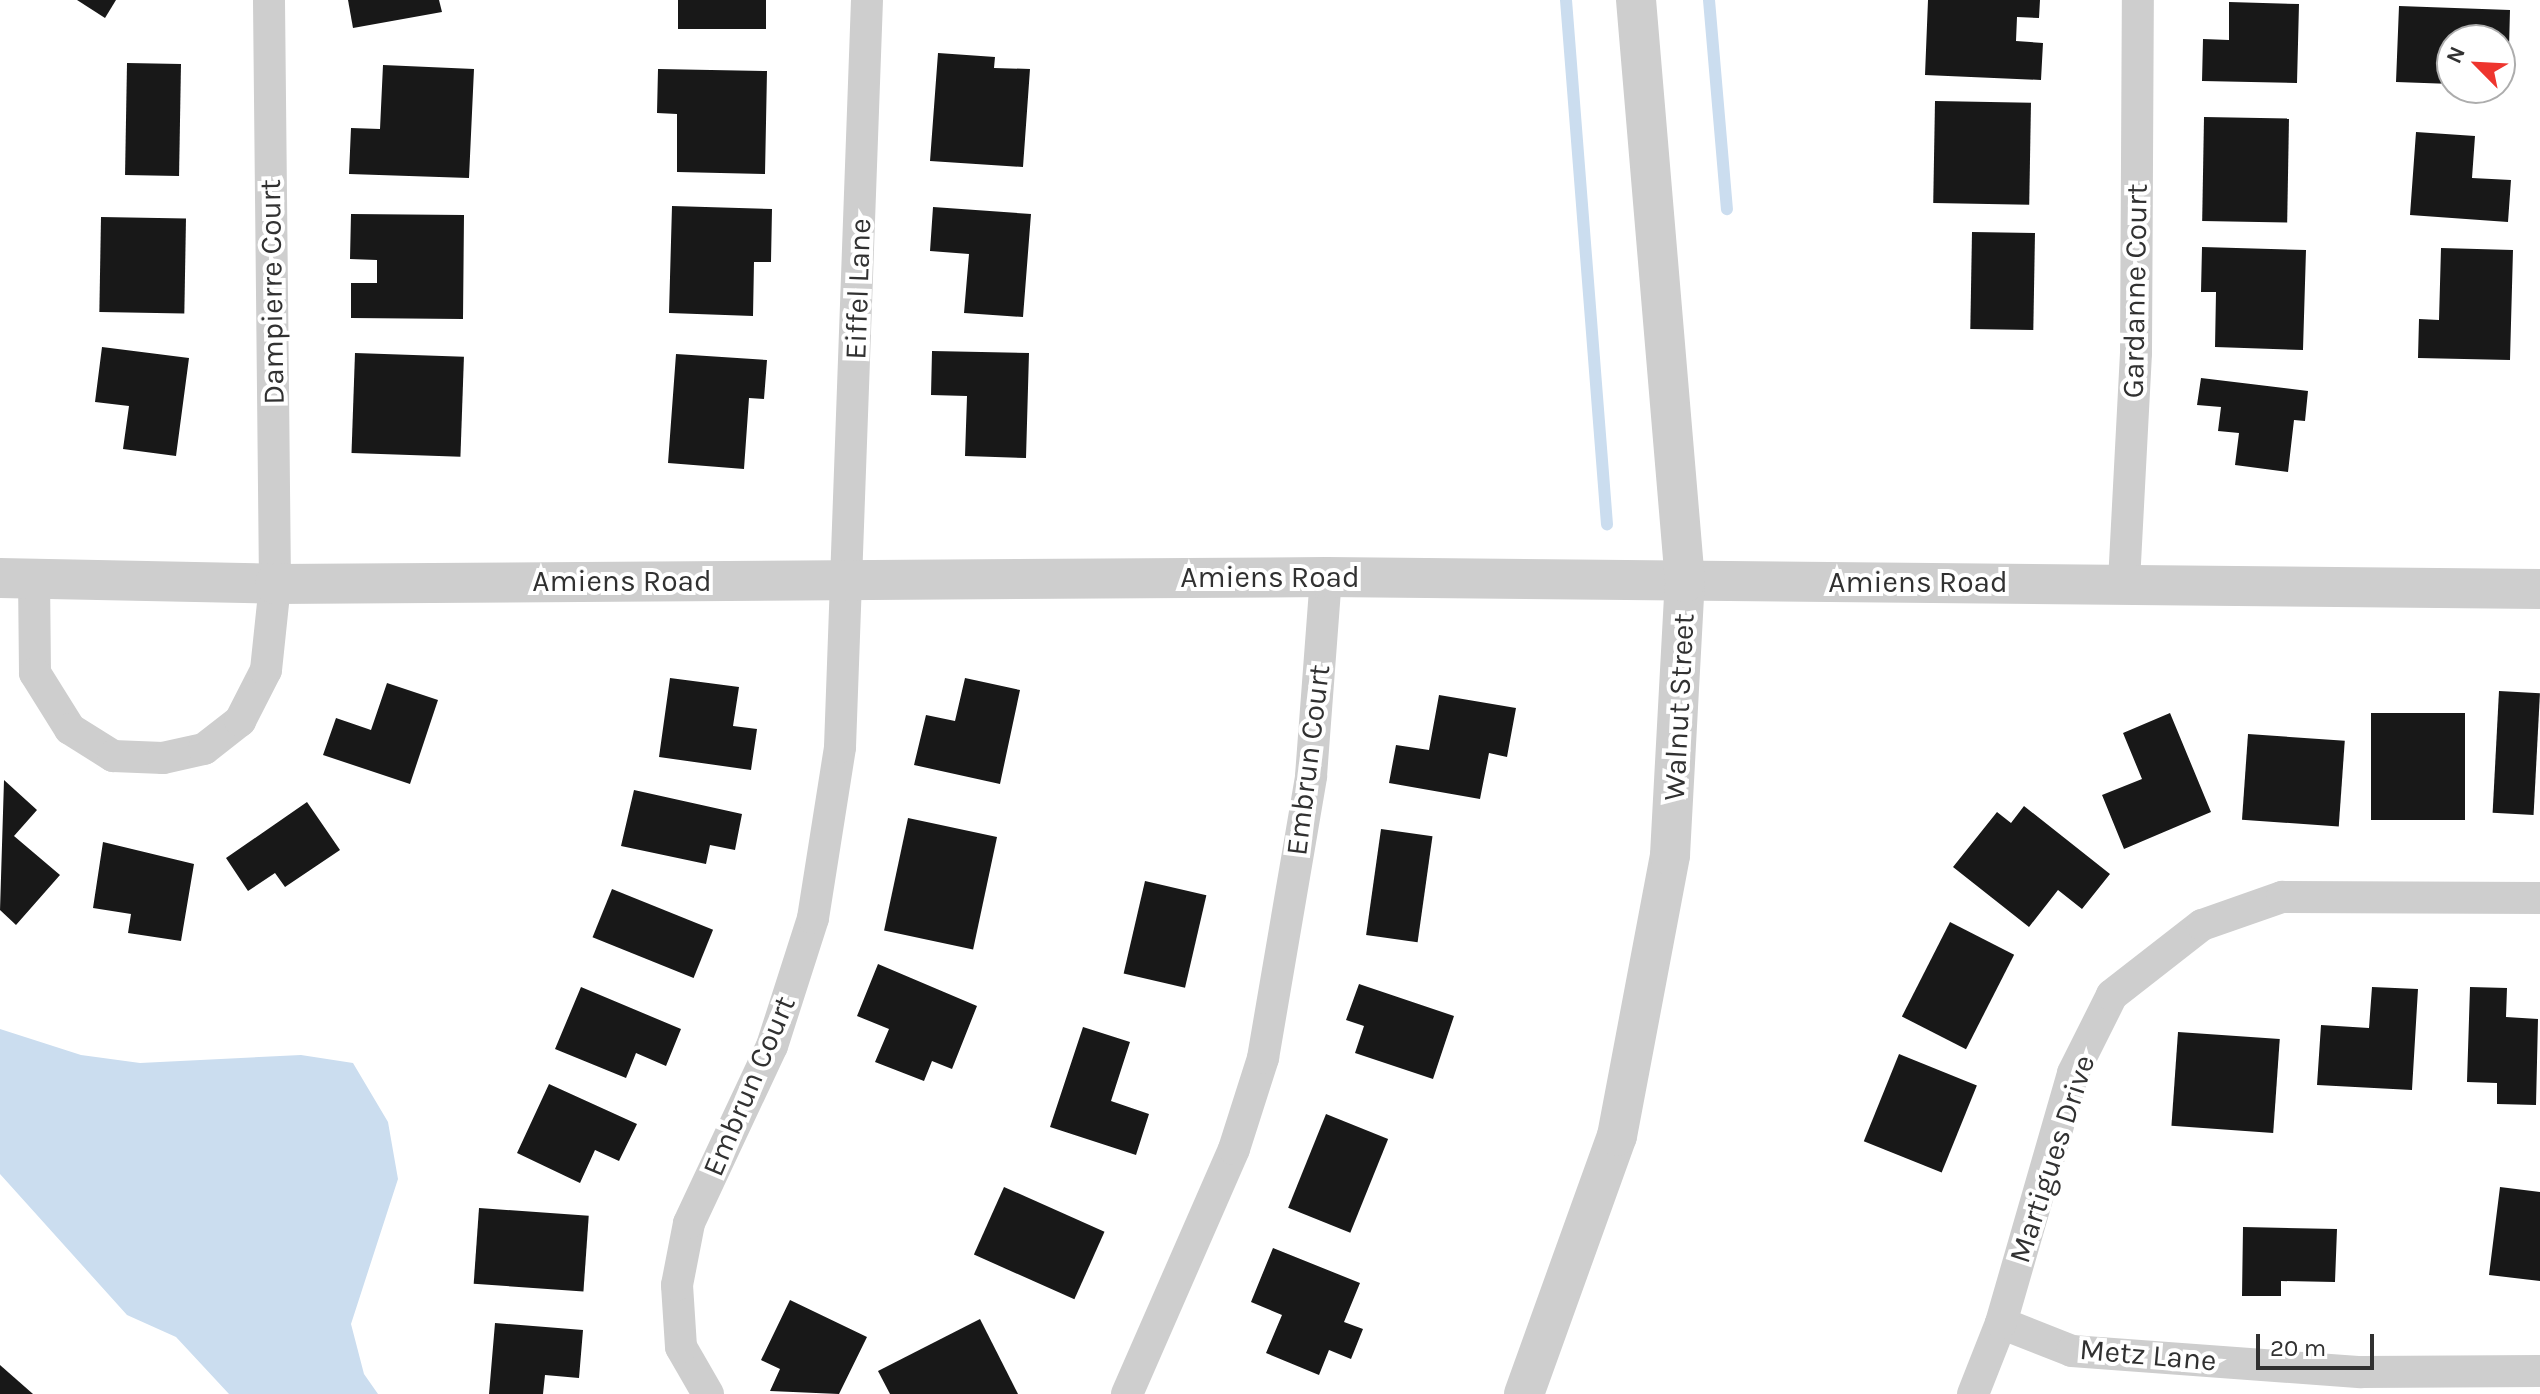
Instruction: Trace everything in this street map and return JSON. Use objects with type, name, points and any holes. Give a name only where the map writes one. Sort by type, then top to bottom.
[{"type":"street","name":"Dampierre Court","points":[[17,578],[35,673],[70,729],[113,756],[163,758],[204,749],[240,721],[266,670],[275,584],[269,0]]},
{"type":"street","name":"Eiffel Lane","points":[[850,579],[867,0]]},
{"type":"street","name":"Walnut Street","points":[[1524,1394],[1617,1136],[1670,855],[1685,582],[1636,0]]},
{"type":"street","name":"Gardanne Court","points":[[2124,582],[2136,353],[2138,0]]},
{"type":"street","name":"Amiens Road","points":[[17,578],[275,584],[1326,577],[1685,582],[2124,582],[2540,589]]},
{"type":"street","name":"Embrun Court","points":[[1127,1394],[1234,1149],[1263,1058],[1311,776],[1326,577]]},
{"type":"street","name":"Embrun Court","points":[[708,1394],[681,1347],[677,1285],[689,1223],[772,1046],[813,918],[840,747],[850,579]]},
{"type":"street","name":"Martigues Drive","points":[[1973,1394],[2001,1323],[2073,1073],[2112,995],[2202,925],[2282,897],[2540,898]]},
{"type":"street","name":"Metz Lane","points":[[2001,1323],[2072,1351],[2361,1372],[2540,1371]]},
{"type":"water","points":[[0,1029],[81,1055],[140,1063],[301,1055],[353,1063],[388,1122],[398,1179],[351,1324],[364,1374],[378,1394],[229,1394],[176,1337],[127,1315],[0,1174]]},
{"type":"building","points":[[77,0],[116,0],[105,18]]},
{"type":"building","points":[[348,0],[439,0],[442,12],[353,28]]},
{"type":"building","points":[[678,0],[766,0],[766,29],[678,29]]},
{"type":"building","points":[[1928,0],[2040,0],[2039,18],[2017,17],[2016,41],[2043,43],[2041,80],[1925,75]]},
{"type":"building","points":[[2229,2],[2299,4],[2297,83],[2202,81],[2203,39],[2229,40]]},
{"type":"building","points":[[2399,6],[2510,10],[2510,24],[2436,24],[2436,83],[2396,82]]},
{"type":"building","points":[[938,53],[995,57],[994,68],[1030,69],[1023,167],[930,161]]},
{"type":"building","points":[[127,63],[181,64],[179,176],[125,175]]},
{"type":"building","points":[[383,65],[474,69],[469,178],[349,174],[351,128],[380,129]]},
{"type":"building","points":[[658,69],[767,71],[765,174],[677,172],[677,114],[657,113]]},
{"type":"building","points":[[1935,101],[2031,103],[2029,205],[1933,203]]},
{"type":"building","points":[[2204,117],[2289,118],[2287,222],[2202,221]]},
{"type":"building","points":[[2416,132],[2475,136],[2472,178],[2511,180],[2508,222],[2410,215]]},
{"type":"building","points":[[672,206],[772,209],[771,262],[754,262],[753,316],[669,313]]},
{"type":"building","points":[[933,207],[1031,214],[1023,317],[964,313],[969,254],[930,251]]},
{"type":"building","points":[[351,214],[464,215],[463,319],[351,318],[351,283],[377,283],[377,260],[350,259]]},
{"type":"building","points":[[101,217],[186,218],[184,313],[99,312]]},
{"type":"building","points":[[1972,232],[2035,233],[2033,330],[1970,329]]},
{"type":"building","points":[[2202,247],[2306,250],[2303,350],[2215,347],[2216,292],[2201,292]]},
{"type":"building","points":[[2441,248],[2513,250],[2510,360],[2418,358],[2419,319],[2439,320]]},
{"type":"building","points":[[102,347],[189,358],[176,456],[123,449],[129,406],[95,402]]},
{"type":"building","points":[[932,351],[1029,353],[1026,458],[965,456],[967,396],[931,395]]},
{"type":"building","points":[[355,353],[464,357],[460,457],[352,453]]},
{"type":"building","points":[[676,354],[767,360],[764,399],[749,398],[744,469],[668,463]]},
{"type":"building","points":[[2201,378],[2308,391],[2305,421],[2294,420],[2288,472],[2235,465],[2239,433],[2218,431],[2221,407],[2197,405]]},
{"type":"building","points":[[670,678],[739,687],[733,726],[757,729],[751,770],[659,757]]},
{"type":"building","points":[[965,678],[1020,690],[1000,784],[914,765],[926,715],[955,721]]},
{"type":"building","points":[[387,683],[438,700],[410,784],[323,755],[336,718],[371,730]]},
{"type":"building","points":[[2499,691],[2540,693],[2534,815],[2493,813]]},
{"type":"building","points":[[1439,695],[1516,708],[1507,757],[1489,753],[1480,799],[1389,783],[1396,745],[1429,750]]},
{"type":"building","points":[[2170,713],[2211,812],[2124,849],[2102,795],[2142,779],[2123,733]]},
{"type":"building","points":[[2371,713],[2465,713],[2465,820],[2371,820]]},
{"type":"building","points":[[2248,734],[2345,741],[2339,827],[2242,820]]},
{"type":"building","points":[[4,780],[37,810],[14,836],[60,875],[16,925],[0,910]]},
{"type":"building","points":[[634,790],[742,814],[735,850],[710,845],[706,864],[621,846]]},
{"type":"building","points":[[307,802],[340,850],[285,887],[275,873],[248,891],[226,858]]},
{"type":"building","points":[[2024,806],[2110,874],[2082,909],[2058,890],[2029,927],[1953,867],[1997,812],[2011,823]]},
{"type":"building","points":[[908,818],[997,837],[973,949],[884,930]]},
{"type":"building","points":[[1381,829],[1432,836],[1418,942],[1366,935]]},
{"type":"building","points":[[103,842],[194,864],[181,941],[128,933],[131,914],[93,908]]},
{"type":"building","points":[[1145,881],[1206,895],[1185,988],[1124,974]]},
{"type":"building","points":[[612,889],[713,930],[694,978],[593,937]]},
{"type":"building","points":[[1950,922],[2014,955],[1966,1049],[1902,1016]]},
{"type":"building","points":[[878,964],[977,1006],[952,1069],[932,1061],[924,1081],[875,1062],[889,1029],[857,1016]]},
{"type":"building","points":[[1359,984],[1454,1016],[1433,1079],[1355,1053],[1364,1026],[1346,1020]]},
{"type":"building","points":[[581,987],[681,1029],[666,1066],[636,1053],[626,1078],[555,1049]]},
{"type":"building","points":[[2372,987],[2418,989],[2412,1090],[2317,1085],[2321,1025],[2369,1028]]},
{"type":"building","points":[[2470,987],[2507,988],[2506,1017],[2538,1019],[2536,1105],[2497,1104],[2497,1083],[2467,1082]]},
{"type":"building","points":[[1083,1027],[1130,1042],[1111,1101],[1149,1114],[1136,1155],[1050,1127]]},
{"type":"building","points":[[2178,1032],[2280,1039],[2273,1133],[2171,1126]]},
{"type":"building","points":[[1899,1054],[1977,1085],[1942,1173],[1864,1141]]},
{"type":"building","points":[[549,1084],[637,1124],[619,1161],[595,1150],[580,1183],[517,1153]]},
{"type":"building","points":[[1326,1114],[1388,1139],[1350,1233],[1288,1208]]},
{"type":"building","points":[[1004,1187],[1104,1232],[1074,1299],[974,1255]]},
{"type":"building","points":[[2500,1187],[2540,1192],[2540,1281],[2489,1275]]},
{"type":"building","points":[[479,1208],[589,1216],[583,1291],[474,1284]]},
{"type":"building","points":[[2243,1227],[2337,1229],[2335,1282],[2281,1281],[2281,1296],[2242,1296]]},
{"type":"building","points":[[1273,1248],[1360,1283],[1344,1322],[1363,1329],[1351,1359],[1329,1350],[1319,1375],[1266,1353],[1282,1315],[1251,1302]]},
{"type":"building","points":[[790,1300],[867,1337],[839,1394],[770,1391],[780,1369],[761,1360]]},
{"type":"building","points":[[980,1319],[1018,1394],[890,1394],[878,1371]]},
{"type":"building","points":[[495,1323],[583,1330],[579,1378],[545,1375],[543,1394],[489,1394]]},
{"type":"building","points":[[0,1365],[33,1394],[0,1394]]},
{"type":"waterway","points":[[1566,0],[1607,524]]},
{"type":"waterway","points":[[1709,0],[1727,209]]}]
